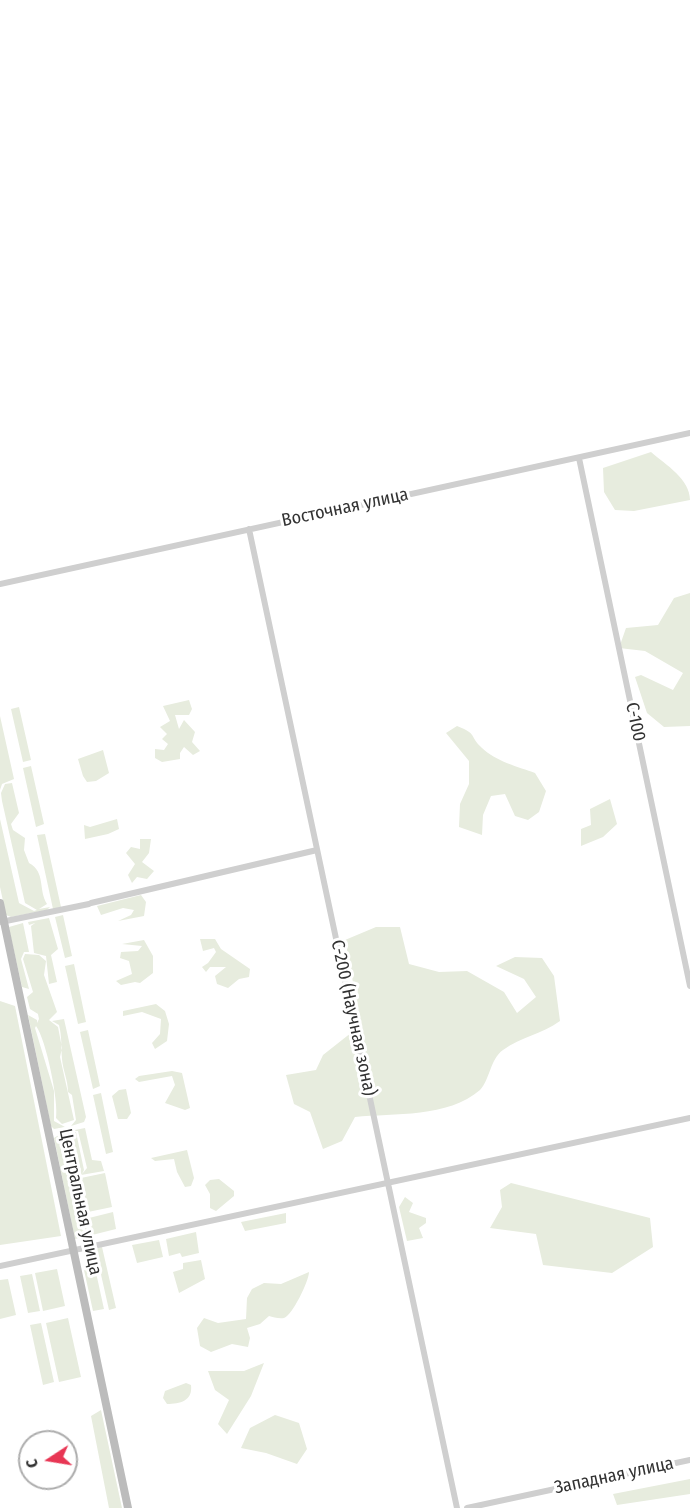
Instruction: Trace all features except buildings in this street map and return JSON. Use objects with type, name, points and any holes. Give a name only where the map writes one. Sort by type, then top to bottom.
[{"type":"main road","name":"Центральная улица","points":[[0,903],[2,922],[128,1508]]},
{"type":"street","name":"Восточная улица","points":[[0,584],[690,433]]},
{"type":"street","name":"С-100","points":[[579,458],[690,986]]},
{"type":"street","name":"С-200 (Научная зона)","points":[[249,529],[457,1508]]},
{"type":"street","points":[[2,922],[317,850]]},
{"type":"street","points":[[0,1266],[690,1118]]},
{"type":"street","name":"Западная улица","points":[[467,1508],[690,1460]]},
{"type":"shaded area","points":[[651,452],[682,479],[689,492],[690,500],[634,511],[615,510],[604,492],[603,468]]},
{"type":"shaded area","points":[[690,593],[690,726],[664,727],[647,713],[635,677],[641,675],[673,690],[683,673],[645,651],[619,648],[626,628],[658,625],[674,598]]},
{"type":"shaded area","points":[[189,700],[192,709],[189,715],[175,715],[179,729],[184,720],[195,732],[192,742],[200,751],[193,755],[184,747],[180,753],[180,759],[162,762],[155,758],[155,749],[164,750],[168,744],[162,739],[167,734],[160,727],[170,721],[163,706]]},
{"type":"shaded area","points":[[19,707],[31,760],[23,762],[11,709]]},
{"type":"shaded area","points":[[0,716],[14,779],[2,784],[0,790]]},
{"type":"shaded area","points":[[457,726],[471,733],[487,753],[535,773],[546,791],[539,812],[528,820],[515,816],[505,794],[491,796],[483,815],[482,835],[459,827],[460,804],[469,784],[469,761],[446,733]]},
{"type":"shaded area","points":[[103,750],[109,773],[96,781],[87,782],[78,759]]},
{"type":"shaded area","points":[[31,766],[44,824],[36,827],[23,768]]},
{"type":"shaded area","points":[[12,783],[19,813],[11,824],[13,830],[25,838],[24,850],[29,863],[40,876],[47,904],[39,909],[50,907],[47,910],[11,917],[6,915],[0,887],[0,819],[19,903],[34,911],[37,910],[25,903],[2,801],[1,793],[5,784]]},
{"type":"shaded area","points":[[610,799],[617,824],[603,837],[581,846],[581,829],[591,825],[590,809]]},
{"type":"shaded area","points":[[117,819],[119,829],[85,839],[84,825],[90,827]]},
{"type":"shaded area","points":[[45,834],[61,907],[53,909],[37,835]]},
{"type":"shaded area","points":[[140,839],[151,839],[149,853],[142,862],[154,871],[147,879],[137,877],[132,883],[128,875],[135,864],[126,853],[131,847],[140,849]]},
{"type":"shaded area","points":[[141,895],[146,902],[144,916],[118,921],[131,915],[134,910],[123,908],[101,915],[97,906]]},
{"type":"shaded area","points":[[63,915],[72,956],[65,958],[55,917]]},
{"type":"shaded area","points":[[49,918],[58,949],[51,955],[57,982],[49,984],[46,956],[34,953],[31,926],[35,923],[29,925],[28,922]]},
{"type":"shaded area","points":[[23,923],[29,952],[24,952],[21,959],[29,989],[22,987],[9,927]]},
{"type":"shaded area","points":[[376,927],[400,927],[409,964],[439,972],[467,971],[504,992],[517,1013],[536,997],[524,979],[496,966],[515,957],[542,958],[554,976],[560,1021],[503,1050],[495,1059],[483,1086],[467,1099],[437,1110],[355,1117],[342,1141],[323,1149],[310,1112],[294,1104],[286,1075],[316,1070],[323,1055],[361,1025],[345,940]]},
{"type":"shaded area","points":[[200,939],[215,939],[221,949],[250,969],[249,977],[239,979],[228,988],[217,984],[215,976],[226,967],[210,967],[206,972],[202,967],[216,952],[214,948],[203,951]]},
{"type":"shaded area","points":[[144,940],[153,956],[153,973],[140,983],[121,985],[116,981],[132,974],[129,961],[120,958],[121,952],[138,951],[142,946],[122,944]]},
{"type":"shaded area","points":[[25,954],[39,955],[46,961],[44,975],[57,1012],[49,1020],[58,1027],[62,1048],[60,1057],[74,1120],[62,1124],[56,1118],[56,1099],[51,1071],[40,1033],[36,1026],[35,1028],[54,1091],[54,1121],[65,1127],[54,1129],[51,1126],[28,1015],[37,1020],[37,1023],[38,1014],[30,1009],[27,997],[33,992],[23,959]]},
{"type":"shaded area","points":[[74,964],[86,1022],[78,1024],[65,966]]},
{"type":"shaded area","points":[[0,1001],[15,1006],[61,1236],[0,1245]]},
{"type":"shaded area","points":[[156,1004],[165,1011],[169,1024],[167,1041],[155,1049],[152,1043],[160,1034],[161,1019],[142,1012],[123,1016],[123,1011]]},
{"type":"shaded area","points":[[64,1019],[86,1117],[84,1122],[71,1126],[76,1120],[72,1095],[68,1092],[59,1025],[52,1021]]},
{"type":"shaded area","points":[[88,1030],[100,1086],[93,1089],[80,1032]]},
{"type":"shaded area","points":[[172,1071],[182,1073],[190,1108],[185,1110],[165,1103],[175,1085],[172,1076],[139,1082],[135,1079],[139,1076]]},
{"type":"shaded area","points":[[126,1089],[131,1113],[127,1119],[118,1119],[112,1096],[119,1090]]},
{"type":"shaded area","points":[[101,1093],[113,1152],[106,1154],[93,1095]]},
{"type":"shaded area","points":[[85,1128],[92,1160],[101,1161],[104,1171],[81,1175],[80,1167],[69,1162],[74,1175],[75,1170],[81,1204],[81,1209],[75,1207],[81,1212],[81,1219],[84,1216],[87,1232],[82,1224],[81,1229],[89,1235],[75,1239],[54,1138],[62,1133],[66,1158],[69,1161],[64,1134],[76,1132],[84,1170],[82,1174],[87,1168],[78,1131],[70,1131]]},
{"type":"shaded area","points":[[187,1150],[194,1178],[191,1186],[185,1187],[177,1172],[174,1159],[155,1161],[151,1158]]},
{"type":"shaded area","points":[[105,1173],[112,1207],[88,1212],[81,1178]]},
{"type":"shaded area","points":[[219,1179],[234,1191],[234,1196],[216,1211],[210,1208],[210,1194],[205,1185],[210,1180]]},
{"type":"shaded area","points":[[511,1183],[650,1218],[653,1247],[612,1273],[543,1265],[536,1234],[490,1228],[502,1207],[500,1190]]},
{"type":"shaded area","points":[[405,1197],[413,1203],[409,1212],[426,1218],[426,1223],[419,1228],[423,1238],[407,1241],[399,1207]]},
{"type":"shaded area","points":[[113,1212],[116,1229],[92,1235],[89,1218]]},
{"type":"shaded area","points":[[286,1213],[286,1223],[245,1231],[241,1222]]},
{"type":"shaded area","points":[[196,1232],[199,1253],[182,1257],[180,1253],[169,1256],[166,1239]]},
{"type":"shaded area","points":[[159,1240],[163,1257],[137,1263],[132,1245]]},
{"type":"shaded area","points":[[102,1247],[116,1308],[109,1310],[95,1248]]},
{"type":"shaded area","points":[[201,1260],[205,1279],[179,1293],[173,1272],[183,1269],[183,1263]]},
{"type":"shaded area","points":[[95,1268],[104,1309],[93,1311],[84,1270]]},
{"type":"shaded area","points":[[57,1269],[65,1306],[43,1311],[35,1273]]},
{"type":"shaded area","points":[[309,1272],[300,1298],[287,1316],[276,1318],[269,1316],[260,1324],[247,1328],[250,1338],[248,1347],[232,1344],[211,1352],[200,1346],[197,1328],[204,1318],[218,1323],[246,1319],[247,1298],[252,1289],[264,1283],[281,1284]]},
{"type":"shaded area","points":[[32,1274],[40,1311],[28,1313],[20,1276]]},
{"type":"shaded area","points":[[8,1279],[16,1315],[0,1319],[0,1280]]},
{"type":"shaded area","points":[[68,1318],[81,1377],[59,1382],[46,1323]]},
{"type":"shaded area","points":[[41,1323],[54,1382],[43,1385],[30,1325]]},
{"type":"shaded area","points":[[264,1363],[251,1396],[227,1434],[218,1424],[229,1400],[215,1390],[208,1371],[244,1371]]},
{"type":"shaded area","points":[[186,1383],[191,1385],[188,1398],[181,1402],[167,1404],[163,1398],[165,1391]]},
{"type":"shaded area","points":[[101,1410],[122,1508],[109,1508],[91,1416]]},
{"type":"shaded area","points":[[275,1415],[299,1423],[307,1449],[297,1464],[266,1453],[241,1448],[250,1428]]},
{"type":"shaded area","points":[[690,1479],[690,1494],[617,1505],[613,1494]]}]
